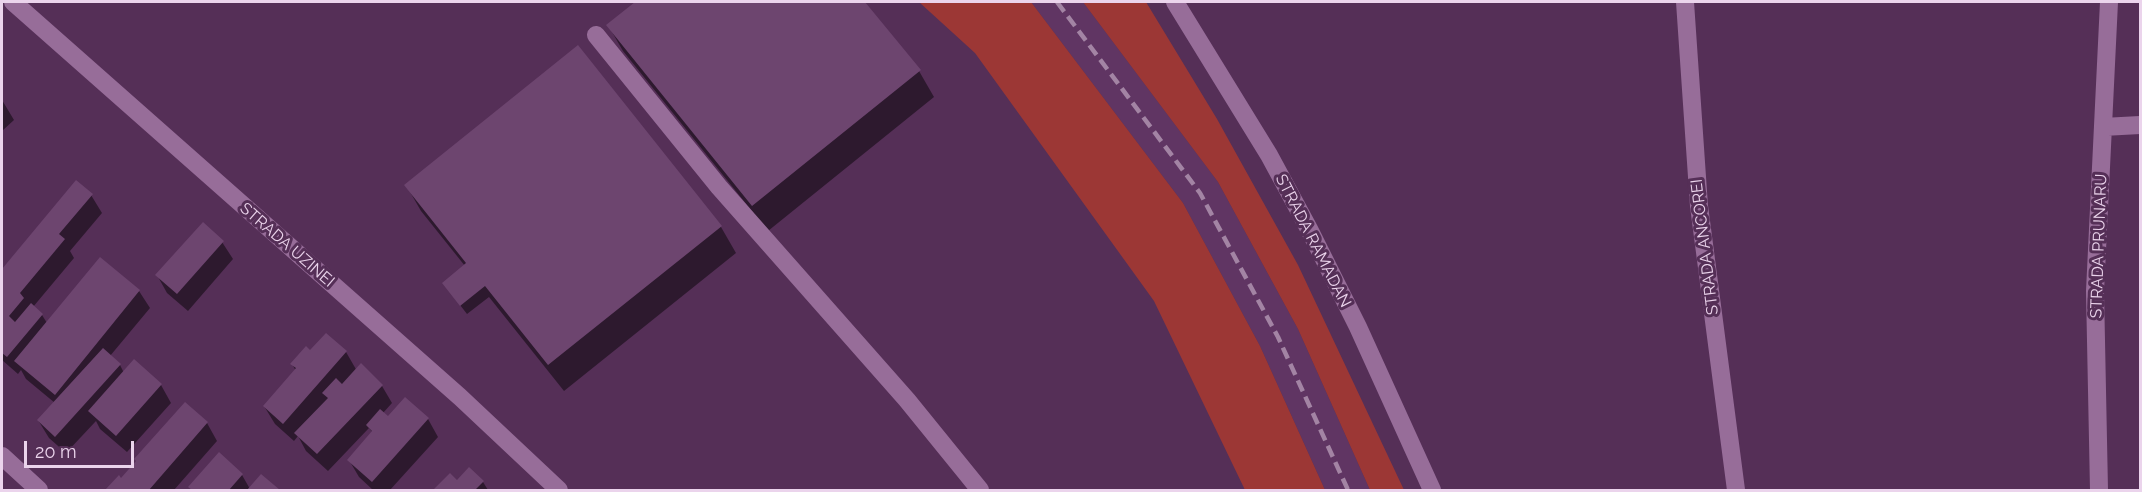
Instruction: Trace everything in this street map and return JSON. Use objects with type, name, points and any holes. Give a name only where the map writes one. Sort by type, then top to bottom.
[{"type":"street","name":"STRADA UZINEI","points":[[13,2],[460,398],[559,490]]},
{"type":"street","name":"STRADA RAMADAN","points":[[1175,2],[1269,155],[1309,229],[1358,327],[1432,490]]},
{"type":"street","name":"STRADA ANCOREI","points":[[1685,2],[1699,206],[1736,490]]},
{"type":"street","name":"STRADA PRUNARU","points":[[2099,490],[2096,291],[2109,2]]},
{"type":"street","points":[[596,35],[719,187],[907,400],[980,490]]},
{"type":"street","points":[[2103,127],[2140,125]]},
{"type":"street","points":[[2,456],[39,490]]},
{"type":"shaded area","points":[[919,2],[1031,2],[1183,203],[1260,346],[1325,490],[1245,490],[1154,301],[975,53]]},
{"type":"shaded area","points":[[1031,2],[1083,2],[1218,182],[1298,329],[1370,490],[1325,490],[1260,346],[1183,203]]},
{"type":"shaded area","points":[[1083,2],[1146,2],[1217,119],[1298,265],[1404,490],[1370,490],[1298,329],[1218,182]]},
{"type":"building","points":[[635,2],[865,2],[921,70],[752,206],[606,25]]},
{"type":"building","points":[[578,45],[722,226],[548,365],[485,286],[460,306],[442,283],[466,263],[404,185]]},
{"type":"building","points":[[76,180],[93,194],[59,234],[65,239],[20,293],[24,298],[9,316],[15,322],[31,303],[43,314],[7,357],[2,353],[2,269]]},
{"type":"building","points":[[203,222],[224,241],[177,294],[155,275]]},
{"type":"building","points":[[100,257],[140,290],[55,395],[14,361]]},
{"type":"building","points":[[326,333],[347,351],[283,424],[263,406],[296,368],[290,364],[306,346],[310,350]]},
{"type":"building","points":[[103,348],[121,364],[55,437],[37,420]]},
{"type":"building","points":[[134,359],[162,384],[116,436],[88,411]]},
{"type":"building","points":[[361,363],[383,385],[317,454],[294,433],[328,398],[322,393],[336,378],[342,384]]},
{"type":"building","points":[[405,397],[429,418],[372,482],[347,460],[372,431],[366,425],[380,409],[388,416]]},
{"type":"building","points":[[185,402],[208,422],[149,490],[105,490],[119,475],[121,478],[136,461],[134,459]]},
{"type":"building","points":[[219,452],[243,474],[229,490],[192,490],[188,487]]},
{"type":"building","points":[[469,467],[484,481],[475,490],[433,490],[450,473],[457,480]]},
{"type":"building","points":[[261,474],[280,490],[247,490]]},
{"type":"railway","points":[[1057,2],[1200,193],[1278,337],[1348,490]]}]
